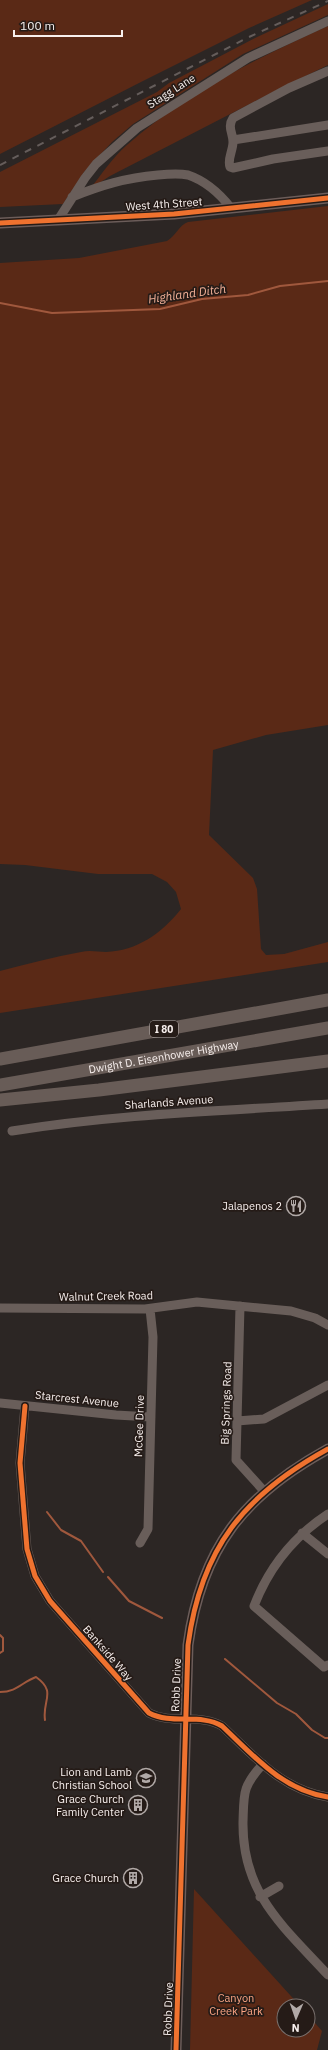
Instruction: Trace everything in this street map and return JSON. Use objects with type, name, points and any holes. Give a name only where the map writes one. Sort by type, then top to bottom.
[{"type":"highway","name":"I 80","points":[[0,1059],[328,1000]]},
{"type":"highway","name":"Dwight D. Eisenhower Highway","points":[[0,1085],[328,1028]]},
{"type":"highway","points":[[0,1100],[99,1090],[328,1061]]},
{"type":"main road","name":"West 4th Street","points":[[0,223],[174,214],[328,198]]},
{"type":"main road","name":"Robb Drive","points":[[176,2050],[185,1719],[188,1644],[193,1610],[201,1583],[209,1564],[228,1531],[264,1491],[296,1466],[328,1449]]},
{"type":"street","name":"Stagg Lane","points":[[58,220],[85,178],[106,154],[156,114],[248,58],[328,20]]},
{"type":"street","points":[[328,71],[289,88],[233,118],[230,122],[233,140],[228,163],[230,167],[233,168],[273,159],[328,151]]},
{"type":"street","points":[[233,140],[328,124]]},
{"type":"street","points":[[72,197],[104,184],[128,178],[175,174],[188,175],[204,183],[220,194],[231,208]]},
{"type":"street","name":"Sharlands Avenue","points":[[12,1131],[107,1118],[328,1104]]},
{"type":"street","name":"Walnut Creek Road","points":[[0,1308],[150,1309],[187,1302],[291,1311],[315,1318],[328,1325]]},
{"type":"street","name":"Big Springs Road","points":[[240,1306],[236,1460],[264,1491]]},
{"type":"street","name":"McGee Drive","points":[[140,1543],[148,1529],[153,1337],[150,1309]]},
{"type":"street","points":[[237,1421],[264,1419],[328,1385]]},
{"type":"street","name":"Starcrest Avenue","points":[[0,1404],[151,1417]]},
{"type":"street","name":"Bankside Way","points":[[25,1406],[20,1463],[27,1549],[35,1576],[50,1601],[149,1713],[162,1718],[208,1720],[222,1726],[273,1773],[294,1787],[305,1792],[328,1797]]},
{"type":"street","points":[[326,1666],[254,1606],[274,1565],[302,1533],[328,1514]]},
{"type":"street","points":[[302,1533],[328,1554]]},
{"type":"street","points":[[263,1764],[250,1779],[244,1792],[243,1836],[248,1868],[260,1897],[277,1920],[328,1975]]},
{"type":"street","points":[[260,1897],[279,1886]]},
{"type":"green space","points":[[0,0],[312,0],[249,28],[0,154]]},
{"type":"green space","points":[[328,4],[328,15],[243,54],[133,124],[112,142],[84,172],[63,204],[0,207],[0,172],[157,92],[169,83],[255,38]]},
{"type":"green space","points":[[328,26],[328,65],[110,176],[90,189],[107,166],[122,150],[173,109],[197,93],[249,64]]},
{"type":"green space","points":[[328,206],[328,725],[266,735],[213,750],[209,835],[253,878],[257,889],[261,949],[266,955],[284,954],[328,942],[328,962],[0,1013],[0,971],[81,952],[106,952],[128,948],[157,933],[174,918],[181,909],[176,892],[167,882],[152,874],[98,874],[25,865],[0,864],[0,263],[79,258],[167,241],[185,223],[188,222]]},
{"type":"green space","name":"Canyon Creek Park","points":[[194,1889],[293,1998],[276,1998],[276,2038],[316,2038],[316,2024],[322,2031],[317,2050],[190,2050]]},
{"type":"waterway","name":"Highland Ditch","points":[[0,303],[52,313],[160,309],[202,299],[248,295],[280,286],[328,281]]},
{"type":"waterway","points":[[47,1512],[61,1530],[81,1541],[103,1572]]},
{"type":"waterway","points":[[108,1577],[129,1601],[162,1618]]},
{"type":"waterway","points":[[0,1635],[3,1638],[3,1651],[0,1653]]},
{"type":"waterway","points":[[225,1659],[277,1703],[296,1714],[312,1730],[325,1738],[328,1738]]},
{"type":"waterway","points":[[0,1692],[15,1689],[36,1677],[46,1687],[47,1697],[45,1720]]},
{"type":"railway","points":[[0,165],[249,37],[328,1]]},
{"type":"cycle path","points":[[0,223],[174,214],[328,198]]},
{"type":"cycle path","points":[[25,1406],[20,1463],[27,1549],[35,1576],[50,1601],[149,1713],[167,1718],[205,1720],[222,1726],[257,1760],[283,1779],[297,1787],[328,1797]]},
{"type":"cycle path","points":[[176,2050],[188,1645],[194,1611],[204,1580],[216,1552],[231,1528],[250,1506],[273,1485],[298,1467],[328,1449]]},
{"type":"place","name":"Jalapenos 2","points":[[296,1206]]},
{"type":"place","name":"Lion and Lamb Christian School","points":[[146,1778]]},
{"type":"place","name":"Grace Church Family Center","points":[[138,1805]]},
{"type":"place","name":"Grace Church","points":[[133,1878]]}]
